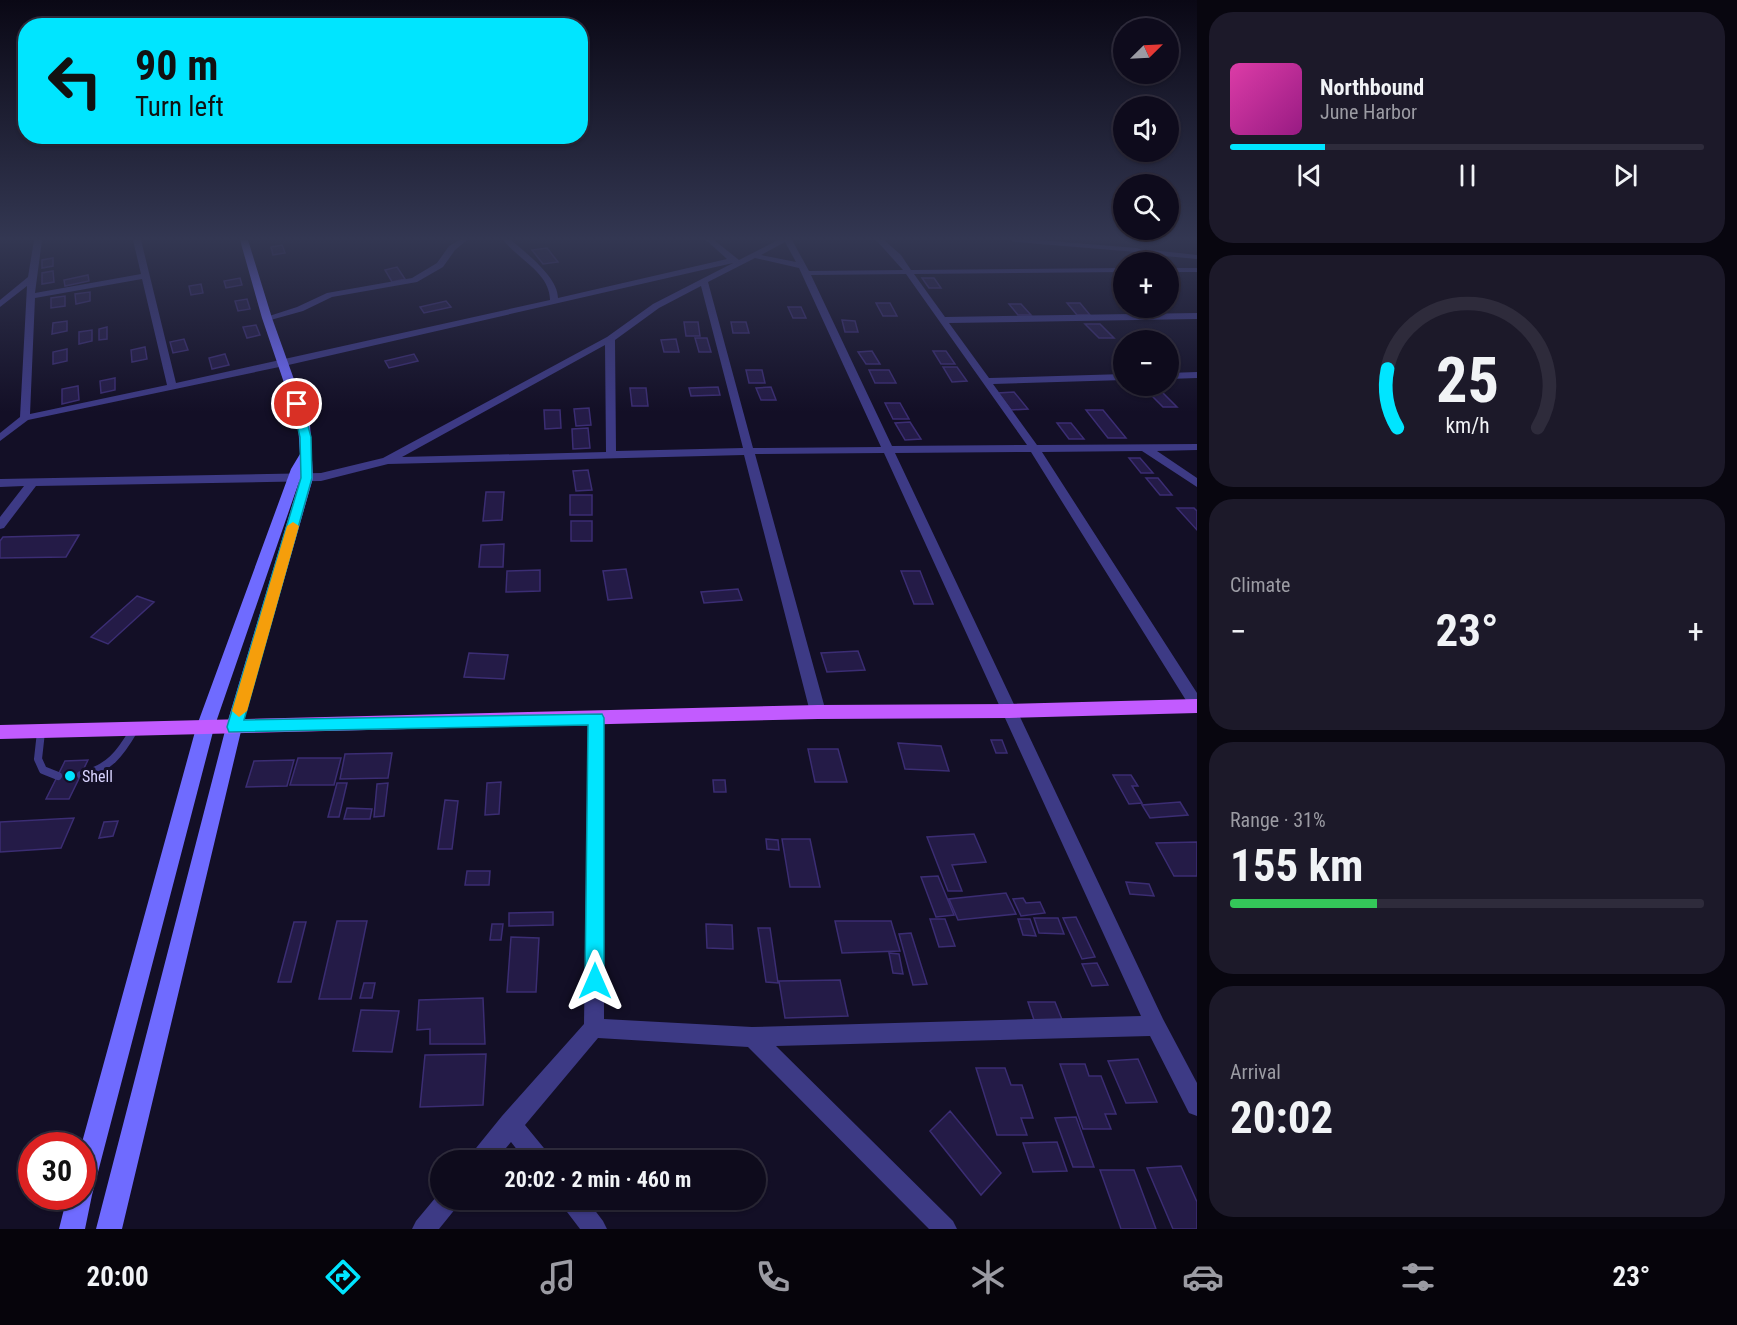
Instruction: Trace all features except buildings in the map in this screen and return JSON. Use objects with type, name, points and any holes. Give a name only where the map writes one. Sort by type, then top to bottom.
[{"type":"main road","points":[[109,1229],[234,727],[307,451],[304,424],[261,297]]},
{"type":"main road","points":[[96,1136],[205,728],[300,478]]},
{"type":"main road","points":[[0,732],[818,712],[1009,711],[1197,706]]},
{"type":"main road","points":[[72,1229],[77,1210]]},
{"type":"street","points":[[25,418],[31,297]]},
{"type":"street","points":[[151,297],[172,387]]},
{"type":"street","points":[[267,318],[300,309],[325,297]]},
{"type":"street","points":[[0,438],[25,418],[284,363],[570,297]]},
{"type":"street","points":[[387,461],[610,339],[656,306],[673,297]]},
{"type":"street","points":[[708,297],[818,712]]},
{"type":"street","points":[[817,297],[1156,1026],[1197,1105]]},
{"type":"street","points":[[926,297],[1034,448],[1197,706]]},
{"type":"street","points":[[942,320],[1197,316]]},
{"type":"street","points":[[610,339],[611,455]]},
{"type":"street","points":[[1179,376],[1197,375]]},
{"type":"street","points":[[985,381],[1113,377]]},
{"type":"street","points":[[1144,447],[1197,483]]},
{"type":"street","points":[[0,483],[321,477],[387,461],[887,449],[1197,447]]},
{"type":"street","points":[[0,525],[32,483]]},
{"type":"street","points":[[489,1150],[594,1028],[596,718]]},
{"type":"street","points":[[594,1028],[752,1037],[1156,1026]]},
{"type":"street","points":[[752,1037],[945,1229]]},
{"type":"street","points":[[510,1124],[531,1150]]},
{"type":"street","points":[[424,1229],[439,1210]]},
{"type":"street","points":[[580,1210],[595,1229]]},
{"type":"lane","points":[[81,775],[108,767],[119,756],[134,730]]},
{"type":"lane","points":[[41,732],[38,759],[43,770],[58,776]]},
{"type":"slow traffic","points":[[239,711],[293,526]]},
{"type":"place","name":"Shell","points":[[70,776]]},
{"type":"route","points":[[297,404],[306,437],[307,478],[234,727],[596,718],[595,981]]}]
